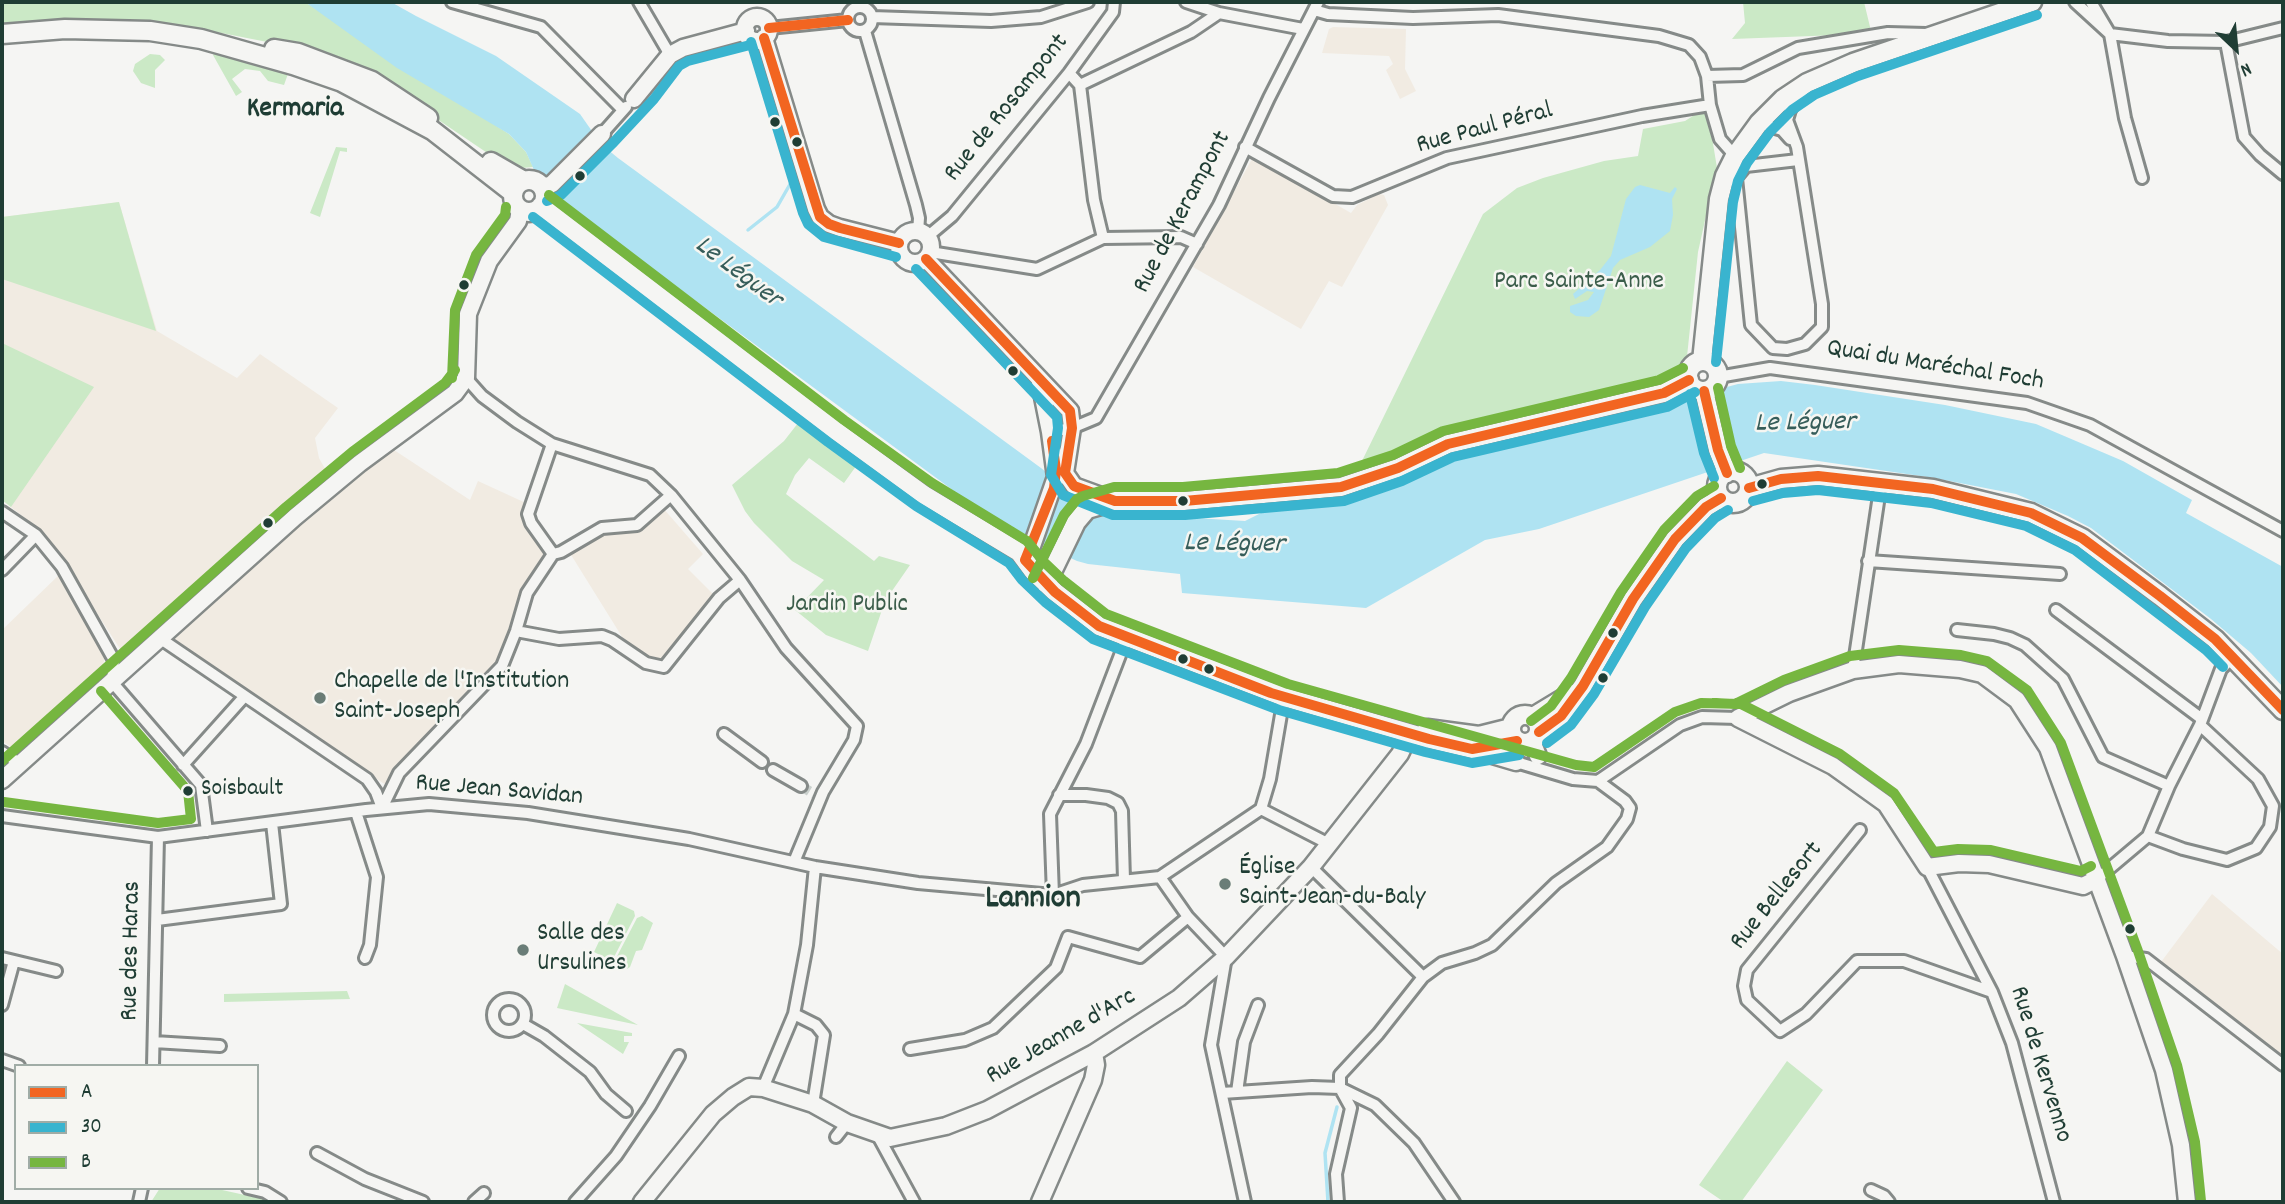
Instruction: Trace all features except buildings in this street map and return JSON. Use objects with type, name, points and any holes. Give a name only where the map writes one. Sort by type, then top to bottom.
[{"type":"main road","points":[[1702,361],[1719,199],[1725,176],[1735,156],[1759,123],[1783,99],[1807,83],[1853,63],[2032,2]]},
{"type":"main road","points":[[767,33],[753,40],[746,31],[754,10],[766,21],[773,61],[820,217],[839,228],[899,243]]},
{"type":"main road","points":[[2,34],[74,29],[150,31],[298,53],[372,81],[401,98],[510,175],[530,212],[541,206],[547,186],[602,134]]},
{"type":"main road","points":[[629,105],[670,55],[683,48],[746,31]]},
{"type":"main road","points":[[201,39],[342,82],[432,130],[519,195]]},
{"type":"main road","points":[[519,195],[537,183],[547,186]]},
{"type":"main road","points":[[2,780],[295,517],[360,463],[455,393],[466,378],[468,314],[489,261],[518,221],[519,195]]},
{"type":"main road","points":[[541,206],[924,495],[1025,553],[1046,584],[1099,626],[1284,697],[1516,762]]},
{"type":"main road","points":[[926,245],[919,263],[906,261],[900,253],[899,243],[908,233],[926,245],[1040,382],[1070,411],[1072,428],[1065,473],[1074,486],[1115,501]]},
{"type":"main road","points":[[1702,361],[1715,367],[1718,377],[1713,387],[1704,392],[1694,388],[1688,374],[1693,365],[1702,361]]},
{"type":"main road","points":[[1046,584],[1076,522],[1087,509],[1115,501],[1184,501],[1341,487],[1398,468],[1448,444],[1664,393],[1689,380]]},
{"type":"main road","points":[[1025,553],[1056,478],[1040,382]]},
{"type":"main road","points":[[1704,392],[1718,450],[1726,470]]},
{"type":"main road","points":[[1726,470],[1744,475],[1749,488],[1746,498],[1736,503],[1721,498],[1718,484],[1726,470]]},
{"type":"main road","points":[[1749,488],[1781,478],[1818,476],[1933,489],[2031,513],[2082,538],[2193,622],[2233,657],[2283,710]]},
{"type":"main road","points":[[1472,749],[1528,736],[1561,716],[1583,686],[1633,599],[1675,540],[1706,507],[1721,498]]},
{"type":"main road","points":[[1738,718],[1789,693],[1853,670],[1899,664],[1961,669],[1982,674],[2017,700],[2048,748],[2164,1070],[2181,1145],[2187,1202]]},
{"type":"main road","name":"Rue de Kervenno","points":[[1738,718],[1833,766],[1886,804],[1927,867]]},
{"type":"main road","points":[[1410,733],[1433,728],[1479,736],[1528,736]]},
{"type":"main road","name":"Rue Jeanne d'Arc","points":[[763,1088],[813,1104],[879,1140],[946,1126],[986,1110],[1094,1053],[1179,998],[1226,957],[1311,867],[1400,754],[1410,733]]},
{"type":"main road","points":[[1927,867],[1959,863],[1989,864],[2083,886],[2097,879]]},
{"type":"main road","points":[[1040,1202],[1093,1080],[1096,1065],[1094,1053]]},
{"type":"main road","points":[[642,1202],[722,1105],[749,1087],[763,1088]]},
{"type":"street","points":[[452,2],[541,27],[629,105],[602,134]]},
{"type":"street","points":[[639,2],[670,55]]},
{"type":"street","points":[[872,17],[991,20],[1041,17],[1088,2]]},
{"type":"street","name":"Rue de Rosampont","points":[[926,245],[1069,73],[1112,12],[1114,2]]},
{"type":"street","points":[[1186,2],[1219,13],[1303,29]]},
{"type":"street","points":[[2075,2],[2110,34],[2168,41],[2226,43],[2283,28]]},
{"type":"street","points":[[2091,2],[2110,34],[2125,118],[2142,178]]},
{"type":"street","points":[[858,4],[866,8],[872,17],[871,26],[860,32],[853,29],[848,20],[851,11],[858,4]]},
{"type":"street","points":[[1316,6],[1328,14],[1413,18],[1498,15],[1659,36],[1689,46],[1700,57],[1707,76],[1710,106],[1720,139],[1735,156]]},
{"type":"street","name":"Rue de Kerampont","points":[[1072,428],[1096,418],[1197,244],[1219,205],[1316,6]]},
{"type":"street","points":[[1080,85],[1191,32],[1219,13]]},
{"type":"street","points":[[767,33],[848,20]]},
{"type":"street","points":[[865,30],[926,245],[1037,269],[1103,238],[1181,237],[1197,244]]},
{"type":"street","points":[[1707,76],[1743,75],[1798,48],[1888,33],[1939,34]]},
{"type":"street","points":[[2226,43],[2244,137],[2283,174]]},
{"type":"street","points":[[1069,73],[1080,85],[1094,200],[1103,238]]},
{"type":"street","points":[[1798,160],[1746,166],[1736,178],[1751,324],[1773,348],[1787,349],[1805,344],[1822,327],[1822,304],[1797,147],[1787,120],[1790,110],[1807,83]]},
{"type":"street","name":"Rue Paul Péral","points":[[1245,147],[1333,196],[1352,197],[1447,158],[1642,116],[1710,106]]},
{"type":"street","points":[[1759,123],[1782,130],[1797,147]]},
{"type":"street","name":"Quai du Maréchal Foch","points":[[1718,377],[1770,368],[2027,403],[2090,425],[2283,531]]},
{"type":"street","points":[[466,378],[482,396],[552,444],[650,475],[671,495],[740,580],[786,648],[857,726],[854,740],[817,795],[794,862]]},
{"type":"street","points":[[1050,432],[1072,428]]},
{"type":"street","points":[[552,444],[528,513],[531,523],[553,554]]},
{"type":"street","points":[[1853,670],[1881,482]]},
{"type":"street","points":[[382,808],[399,773],[502,666],[527,593],[553,554],[602,528],[637,525],[671,495]]},
{"type":"street","points":[[2,512],[36,535],[62,567],[114,660],[112,681],[201,785],[207,831]]},
{"type":"street","points":[[2,570],[36,535]]},
{"type":"street","points":[[1868,561],[2060,574]]},
{"type":"street","points":[[516,631],[559,639],[602,636],[646,663],[664,667],[711,608],[740,580]]},
{"type":"street","points":[[2056,610],[2201,722],[2259,779],[2273,806],[2270,827],[2256,848],[2227,860],[2183,849],[2148,836]]},
{"type":"street","points":[[1957,631],[1994,634],[2025,645],[2063,679],[2102,757],[2169,786]]},
{"type":"street","points":[[1127,637],[1086,744],[1050,814],[1053,895],[1083,885],[1160,877],[1261,809],[1270,779],[1284,697]]},
{"type":"street","points":[[161,639],[368,779],[382,808]]},
{"type":"street","points":[[2097,879],[2148,836],[2201,722],[2221,669],[2233,657]]},
{"type":"street","points":[[183,765],[244,697]]},
{"type":"street","points":[[1598,781],[1680,726],[1702,717],[1738,718]]},
{"type":"street","points":[[724,734],[762,762]]},
{"type":"street","points":[[1528,736],[1550,773]]},
{"type":"street","points":[[2,752],[19,763]]},
{"type":"street","points":[[1338,1202],[1336,1174],[1351,1108],[1340,1088],[1340,1075],[1378,1034],[1423,977],[1441,964],[1492,945],[1556,883],[1607,847],[1627,819],[1630,808],[1625,801],[1598,781],[1573,779],[1516,762]]},
{"type":"street","points":[[773,770],[802,786]]},
{"type":"street","points":[[1059,795],[1086,795],[1108,798],[1118,803],[1122,811],[1124,880]]},
{"type":"street","name":"Rue Jean Savidan","points":[[2,816],[158,837],[429,804],[528,813],[688,839],[815,867],[918,883],[1053,895]]},
{"type":"street","points":[[1261,809],[1329,844]]},
{"type":"street","points":[[356,812],[377,877],[370,945],[365,958]]},
{"type":"street","points":[[157,920],[281,904],[272,823]]},
{"type":"street","name":"Rue Bellesort","points":[[1860,830],[1747,970],[1744,986],[1747,1000],[1780,1031],[1806,1014],[1857,961],[1904,961],[1992,992]]},
{"type":"street","name":"Rue des Haras","points":[[153,1064],[158,837]]},
{"type":"street","points":[[763,1088],[794,1014],[807,945],[815,867]]},
{"type":"street","points":[[1311,867],[1423,977]]},
{"type":"street","name":"Rue de Kervenno","points":[[1927,867],[1992,992],[2012,1043],[2054,1202]]},
{"type":"street","points":[[1160,877],[1188,917],[1226,957],[1211,1045],[1245,1202]]},
{"type":"street","points":[[910,1049],[964,1040],[993,1028],[1056,968],[1068,937],[1140,957],[1188,917]]},
{"type":"street","points":[[2125,956],[2146,959],[2283,1065]]},
{"type":"street","points":[[2,958],[56,971]]},
{"type":"street","points":[[2,1005],[15,961]]},
{"type":"street","points":[[1237,1092],[1244,1042],[1258,1005]]},
{"type":"street","points":[[794,1014],[816,1025],[824,1035],[813,1104]]},
{"type":"street","points":[[523,1024],[544,1036],[590,1072],[606,1094],[626,1111]]},
{"type":"street","points":[[154,1042],[220,1046]]},
{"type":"street","points":[[575,1202],[615,1156],[679,1056]]},
{"type":"street","points":[[1222,1093],[1312,1087],[1340,1088],[1375,1105],[1385,1114],[1414,1143],[1454,1202]]},
{"type":"street","points":[[836,1137],[847,1123]]},
{"type":"street","points":[[879,1140],[914,1202]]},
{"type":"street","points":[[317,1153],[365,1179],[422,1202]]},
{"type":"street","points":[[256,1190],[281,1202]]},
{"type":"street","points":[[1871,1190],[1884,1196],[1889,1202]]},
{"type":"street","points":[[469,1201],[484,1193]]},
{"type":"shaded area","points":[[1329,29],[1406,29],[1405,69],[1416,91],[1400,99],[1386,70],[1393,64],[1389,56],[1322,53]]},
{"type":"shaded area","points":[[1253,157],[1351,213],[1357,205],[1379,194],[1384,195],[1388,205],[1342,287],[1329,281],[1301,329],[1193,267]]},
{"type":"shaded area","points":[[119,202],[157,331],[237,378],[260,354],[338,408],[315,438],[319,458],[329,476],[126,658],[46,535],[2,500],[2,217]]},
{"type":"shaded area","points":[[394,450],[470,500],[478,481],[528,504],[549,553],[504,656],[467,698],[438,721],[386,785],[168,642],[350,477]]},
{"type":"shaded area","points":[[663,508],[703,554],[688,569],[717,598],[663,665],[648,661],[629,648],[568,550],[602,530],[638,527]]},
{"type":"shaded area","points":[[60,574],[106,654],[100,677],[70,703],[66,699],[11,747],[2,741],[2,630]]},
{"type":"shaded area","points":[[2212,894],[2283,954],[2283,1061],[2161,962]]},
{"type":"green space","points":[[2,2],[305,2],[509,134],[526,152],[533,167],[511,169],[400,94],[303,49],[201,29],[145,22],[90,20],[2,28]]},
{"type":"green space","points":[[1743,2],[1864,2],[1871,31],[1839,35],[1732,39],[1745,23]]},
{"type":"green space","points":[[215,52],[289,71],[284,85],[268,81],[260,71],[245,69],[232,79],[242,92],[236,96],[213,55]]},
{"type":"green space","points":[[150,54],[160,55],[165,60],[155,70],[155,88],[141,83],[133,71],[135,64]]},
{"type":"green space","name":"Parc Sainte-Anne","points":[[1707,107],[1718,174],[1698,252],[1686,366],[1679,372],[1444,431],[1359,467],[1483,214],[1517,188],[1543,178],[1604,161],[1638,156],[1643,129],[1685,121]]},
{"type":"green space","points":[[336,147],[347,148],[347,152],[340,151],[320,217],[310,213]]},
{"type":"green space","points":[[119,202],[156,331],[2,279],[2,217]]},
{"type":"green space","points":[[2,343],[94,387],[11,507],[2,500]]},
{"type":"green space","name":"Jardin Public","points":[[802,418],[831,437],[859,462],[844,483],[809,458],[795,475],[786,494],[874,561],[879,556],[910,565],[885,601],[868,651],[826,635],[795,610],[824,580],[792,561],[754,523],[732,485],[784,441]]},
{"type":"green space","points":[[617,903],[634,911],[635,916],[612,961],[594,952]]},
{"type":"green space","points":[[642,916],[653,923],[642,950],[636,951],[627,969],[614,962],[637,918]]},
{"type":"green space","points":[[565,984],[638,1025],[557,1008]]},
{"type":"green space","points":[[347,991],[350,999],[224,1002],[224,994]]},
{"type":"green space","points":[[577,1023],[632,1033],[632,1036],[624,1036],[624,1042],[629,1042],[623,1054]]},
{"type":"green space","points":[[1787,1061],[1823,1090],[1741,1202],[1724,1202],[1699,1185]]},
{"type":"green space","points":[[159,1190],[222,1190],[267,1202],[151,1202]]},
{"type":"water","name":"Le Léguer","points":[[305,2],[391,2],[496,56],[580,114],[601,144],[618,158],[1041,468],[1100,516],[1127,514],[1245,521],[1263,512],[1348,502],[1400,475],[1738,384],[1781,381],[1815,385],[1945,405],[2036,424],[2123,461],[2192,500],[2186,513],[2283,567],[2283,687],[2251,653],[2211,619],[2091,528],[2068,516],[2016,494],[1934,478],[1764,453],[1539,529],[1485,540],[1366,608],[1182,593],[1180,574],[1077,561],[1012,531],[973,505],[552,195],[534,170],[526,152],[509,134],[397,68]]},
{"type":"water","points":[[1640,185],[1670,193],[1675,187],[1677,189],[1672,199],[1670,231],[1650,247],[1620,260],[1613,268],[1599,310],[1589,317],[1576,316],[1570,312],[1570,306],[1588,300],[1594,292],[1587,291],[1575,299],[1573,294],[1600,270],[1611,256],[1626,199],[1635,187]]},
{"type":"waterway","points":[[748,230],[777,207],[793,179]]},
{"type":"waterway","points":[[1328,1202],[1325,1153],[1337,1107]]},
{"type":"tunnel","points":[[801,786],[814,794]]},
{"type":"transit line","name":"30","points":[[1716,362],[1733,202],[1738,181],[1747,163],[1770,132],[1792,110],[1814,95],[1858,76],[2037,15]]},
{"type":"transit line","name":"A","points":[[769,28],[848,20]]},
{"type":"transit line","name":"A","points":[[764,38],[820,217],[840,228],[899,243]]},
{"type":"transit line","name":"30","points":[[751,42],[808,224],[824,237],[896,257]]},
{"type":"transit line","name":"30","points":[[547,201],[561,195],[612,144],[654,99],[679,66],[688,61],[750,45]]},
{"type":"transit line","name":"B","points":[[549,195],[844,420],[932,483],[1027,541],[1064,581],[1106,614],[1288,684],[1576,765],[1594,767],[1675,712],[1701,703],[1741,704],[1840,754],[1894,793],[1934,852],[1958,849],[1991,850],[2081,871],[2091,866]]},
{"type":"transit line","name":"B","points":[[452,378],[455,310],[476,255],[505,215],[506,207]]},
{"type":"transit line","name":"30","points":[[533,217],[916,506],[1009,563],[1045,602],[1093,639],[1279,710],[1425,752],[1472,763],[1519,755]]},
{"type":"transit line","name":"A","points":[[926,259],[1070,411],[1072,428],[1065,473],[1074,486],[1115,501],[1184,501],[1341,487],[1398,468],[1448,444],[1664,393],[1689,380]]},
{"type":"transit line","name":"30","points":[[916,269],[1057,417],[1058,428],[1051,475],[1063,495],[1113,515],[1185,515],[1344,501],[1402,481],[1453,457],[1667,407],[1695,392]]},
{"type":"transit line","name":"B","points":[[1033,578],[1064,515],[1077,499],[1083,496],[1114,487],[1183,487],[1338,473],[1393,455],[1443,431],[1659,380],[1683,368]]},
{"type":"transit line","name":"B","points":[[2,761],[286,507],[352,452],[445,383],[455,370]]},
{"type":"transit line","name":"B","points":[[1718,388],[1731,446],[1740,468]]},
{"type":"transit line","name":"A","points":[[1704,391],[1718,450],[1727,473]]},
{"type":"transit line","name":"30","points":[[1690,394],[1704,453],[1714,478]]},
{"type":"transit line","name":"A","points":[[1025,560],[1054,488],[1056,470],[1052,441]]},
{"type":"transit line","name":"A","points":[[1749,488],[1781,479],[1818,476],[1933,489],[2031,513],[2082,538],[2160,596],[2215,639],[2283,710]]},
{"type":"transit line","name":"B","points":[[1531,721],[1551,706],[1571,678],[1621,592],[1664,530],[1697,496],[1714,486]]},
{"type":"transit line","name":"30","points":[[1753,501],[1783,493],[1818,490],[1931,503],[2026,526],[2075,550],[2206,650],[2223,667]]},
{"type":"transit line","name":"A","points":[[1539,732],[1561,716],[1583,686],[1633,599],[1675,539],[1706,507],[1721,498]]},
{"type":"transit line","name":"30","points":[[1547,743],[1571,725],[1594,694],[1645,607],[1686,548],[1715,518],[1728,510]]},
{"type":"transit line","name":"A","points":[[1025,560],[1055,592],[1099,626],[1271,693],[1472,749],[1517,741]]},
{"type":"transit line","name":"B","points":[[1714,703],[1735,704],[1784,680],[1850,656],[1899,650],[1961,655],[1987,661],[2027,690],[2061,743],[2177,1065],[2195,1142],[2201,1201]]},
{"type":"transit line","name":"B","points":[[4,802],[158,823],[191,819],[188,791],[101,691]]},
{"type":"place","name":"Chapelle de l'Institution Saint-Joseph","points":[[320,698]]},
{"type":"place","name":"Soisbault","points":[[188,791]]},
{"type":"place","name":"Église Saint-Jean-du-Baly","points":[[1225,884]]},
{"type":"place","name":"Salle des Ursulines","points":[[523,950]]},
{"type":"district","name":"Kermaria","points":[[295,111]]},
{"type":"district","name":"Lannion","points":[[1033,901]]}]
